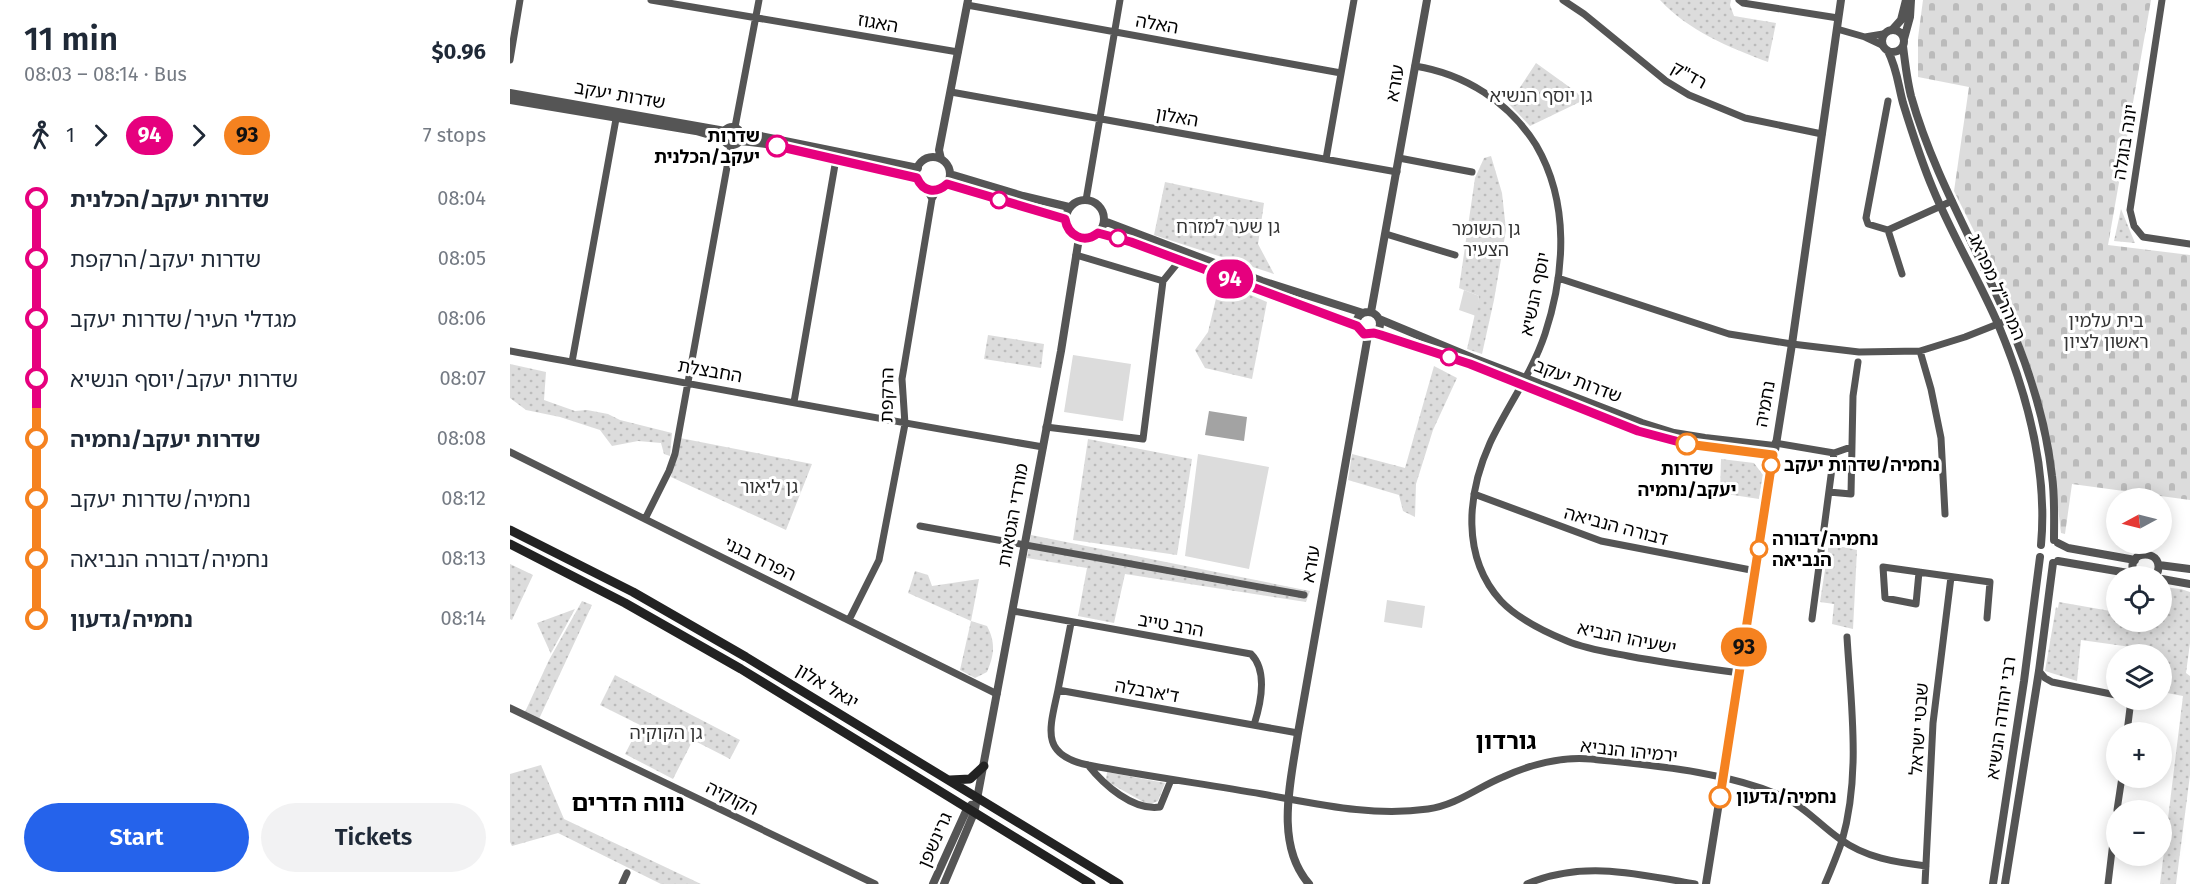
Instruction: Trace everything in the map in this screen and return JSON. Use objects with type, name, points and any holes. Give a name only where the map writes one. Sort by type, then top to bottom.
[{"type":"main road","name":"יגאל אלון","points":[[510,530],[633,592],[746,657],[1119,884]]},
{"type":"main road","name":"יגאל אלון","points":[[510,544],[625,603],[741,669],[1091,884]]},
{"type":"main road","points":[[949,780],[970,779],[984,766]]},
{"type":"street","points":[[510,60],[520,0]]},
{"type":"street","name":"האגוז","points":[[651,0],[958,52]]},
{"type":"street","points":[[739,133],[759,0]]},
{"type":"street","points":[[1086,200],[1120,0]]},
{"type":"street","points":[[1326,159],[1354,0]]},
{"type":"street","name":"עזרא","points":[[1367,313],[1386,234],[1427,0]]},
{"type":"street","name":"רד\"ק","points":[[1563,0],[1584,14],[1666,81],[1689,95],[1745,118],[1822,134]]},
{"type":"street","points":[[1739,0],[1743,3],[1838,18]]},
{"type":"street","name":"נחמיה","points":[[1706,884],[1792,344],[1841,0]]},
{"type":"street","points":[[1865,37],[1883,34],[1893,29],[1901,20],[1906,0]]},
{"type":"street","name":"המהר\"ל מפראג","points":[[1911,0],[1904,43],[1915,106],[1938,173],[2008,320],[2027,371],[2048,450],[2056,541]]},
{"type":"street","name":"יונה בוגלה","points":[[2162,0],[2130,210],[2133,226],[2143,237],[2190,243]]},
{"type":"street","points":[[937,158],[967,2]]},
{"type":"street","name":"האלה","points":[[967,2],[1114,32],[1341,73]]},
{"type":"street","points":[[1837,29],[1865,37],[1885,48],[1897,51],[1904,43],[1900,32],[1893,29]]},
{"type":"street","points":[[1883,34],[1885,48]]},
{"type":"street","name":"המהר\"ל מפראג","points":[[1885,48],[1896,67],[1902,98],[1918,149],[1941,206],[1998,324],[2024,398],[2039,463],[2042,495],[2041,544]]},
{"type":"street","name":"יוסף הנשיא","points":[[1415,66],[1436,69],[1476,86],[1502,106],[1528,134],[1546,165],[1558,210],[1561,245],[1558,279],[1544,335],[1523,381]]},
{"type":"street","name":"האלון","points":[[951,92],[1397,172]]},
{"type":"street","name":"שדרות יעקב","points":[[510,93],[727,138]]},
{"type":"street","name":"שדרות יעקב","points":[[510,100],[727,138]]},
{"type":"street","points":[[1888,101],[1866,219],[1868,225],[1888,230],[1952,201]]},
{"type":"street","points":[[572,362],[616,119]]},
{"type":"street","points":[[645,519],[675,454],[689,383],[729,127],[758,142],[917,178]]},
{"type":"street","points":[[727,138],[739,133],[918,168]]},
{"type":"street","points":[[927,190],[938,190],[947,184],[949,168],[937,158],[925,160],[918,168],[919,183],[932,199]]},
{"type":"street","points":[[1399,158],[1472,171]]},
{"type":"street","points":[[794,402],[836,159]]},
{"type":"street","points":[[950,174],[1023,196],[1070,207]]},
{"type":"street","points":[[947,184],[1065,219]]},
{"type":"street","name":"הרקפת","points":[[849,620],[879,560],[904,424],[903,369],[932,199],[938,190]]},
{"type":"street","points":[[1080,200],[1086,200],[1097,204],[1104,222],[1098,233],[1089,238],[1079,237],[1069,230],[1065,219],[1070,207],[1080,200]]},
{"type":"street","points":[[1098,233],[1180,260],[1357,326],[1362,333],[1371,334],[1380,325],[1378,318],[1367,313],[1262,280],[1104,222]]},
{"type":"street","points":[[1888,230],[1902,274]]},
{"type":"street","points":[[1386,234],[1455,255]]},
{"type":"street","name":"מורדי הגטאות","points":[[978,798],[1079,237]]},
{"type":"street","points":[[1076,255],[1163,281]]},
{"type":"street","points":[[1046,427],[1143,439],[1163,281],[1180,260]]},
{"type":"street","points":[[1558,279],[1729,334],[1859,352],[1920,351],[2008,320]]},
{"type":"street","points":[[1357,326],[1358,318],[1367,313]]},
{"type":"street","name":"שדרות יעקב","points":[[1378,318],[1638,431],[1673,441],[1774,448]]},
{"type":"street","name":"עזרא","points":[[1289,799],[1298,733],[1371,334]]},
{"type":"street","name":"שדרות יעקב","points":[[1371,334],[1523,381]]},
{"type":"street","name":"החבצלת","points":[[510,351],[904,424],[1043,447]]},
{"type":"street","points":[[1920,351],[1941,438],[1945,514]]},
{"type":"street","points":[[1829,492],[1851,494],[1853,396],[1858,362]]},
{"type":"street","name":"ישעיהו הנביא","points":[[1523,381],[1490,445],[1474,494],[1473,539],[1478,562],[1487,581],[1502,601],[1522,618],[1566,641],[1593,650],[1666,664],[1740,674]]},
{"type":"street","points":[[1774,448],[1834,453],[1851,447]]},
{"type":"street","name":"הפרח בגני","points":[[510,452],[997,694]]},
{"type":"street","points":[[1812,619],[1834,453]]},
{"type":"street","name":"דבורה הנביאה","points":[[1474,494],[1601,541],[1756,571]]},
{"type":"street","points":[[920,526],[1304,596]]},
{"type":"street","points":[[2106,570],[2045,562],[2040,557],[2041,544],[2047,540],[2056,541],[2068,548],[2135,560]]},
{"type":"street","points":[[2055,562],[2062,552],[2056,541]]},
{"type":"street","points":[[2132,566],[2141,555],[2148,554],[2155,558],[2159,565],[2190,569]]},
{"type":"street","name":"רבי יהודה הנשיא","points":[[1993,884],[2024,681],[2040,557]]},
{"type":"street","name":"רבי יהודה הנשיא","points":[[2005,884],[2055,562]]},
{"type":"street","points":[[1919,572],[1916,604],[1884,598],[1883,567],[1919,572],[1951,577],[1990,582],[1987,618]]},
{"type":"street","name":"שבטי ישראל","points":[[1925,884],[1933,723],[1951,577]]},
{"type":"street","points":[[2172,581],[2190,584]]},
{"type":"street","name":"הרב טייב","points":[[1013,611],[1251,654],[1260,668],[1262,681],[1258,713],[1254,724]]},
{"type":"street","points":[[1071,623],[1050,728],[1054,745],[1062,757],[1088,765],[1096,776],[1114,790],[1148,809],[1160,807],[1171,780]]},
{"type":"street","points":[[1825,884],[1842,841],[1854,756],[1847,637]]},
{"type":"street","points":[[2039,671],[2044,678],[2052,682],[2106,693]]},
{"type":"street","name":"ד'ארבלה","points":[[1058,690],[1298,733]]},
{"type":"street","name":"הקוקיה","points":[[510,708],[875,884]]},
{"type":"street","name":"ירמיהו הנביא","points":[[1088,765],[1372,812],[1431,809],[1468,796],[1502,777],[1531,766],[1562,760],[1587,759],[1660,767],[1757,786],[1785,798],[1842,841],[1887,861],[1926,866]]},
{"type":"street","name":"גרינשפן","points":[[933,884],[978,798]]},
{"type":"street","points":[[1289,799],[1290,844],[1297,866],[1309,884]]},
{"type":"street","name":"גרינשפן","points":[[944,884],[971,811]]},
{"type":"street","points":[[2108,884],[2110,866]]},
{"type":"street","points":[[1527,884],[1566,872],[1600,870],[1695,884]]},
{"type":"street","points":[[622,884],[627,873]]},
{"type":"green space","points":[[1660,0],[1731,0],[1730,5],[1734,16],[1776,23],[1768,62],[1724,44],[1696,29],[1683,21]]},
{"type":"green space","name":"בית עלמין ראשון לציון","points":[[1923,0],[2151,0],[2108,245],[2190,255],[2190,500],[2172,498],[2172,488],[2106,489],[2072,484],[2065,534],[2061,533],[2053,465],[2042,405],[2033,374],[1997,277],[1954,191],[1969,87],[1918,77],[1918,38]]},
{"type":"green space","name":"גן יוסף הנשיא","points":[[1536,63],[1586,99],[1530,126],[1509,104]]},
{"type":"green space","name":"גן השומר הצעיר","points":[[1491,156],[1502,193],[1506,230],[1482,354],[1467,349],[1479,296],[1459,288],[1475,178],[1484,158]]},
{"type":"green space","name":"גן שער למזרח","points":[[1165,182],[1264,203],[1258,244],[1274,274],[1154,235]]},
{"type":"green space","points":[[2121,209],[2135,243],[2114,241]]},
{"type":"green space","points":[[1220,282],[1267,302],[1252,379],[1205,368],[1195,350],[1208,332]]},
{"type":"green space","points":[[1464,290],[1479,296],[1476,316],[1459,310]]},
{"type":"green space","points":[[988,335],[1044,344],[1041,368],[984,359]]},
{"type":"green space","points":[[1073,355],[1131,364],[1123,421],[1064,412]]},
{"type":"green space","points":[[510,364],[546,372],[544,400],[575,411],[587,410],[608,414],[620,420],[672,433],[670,456],[664,454],[661,443],[638,441],[612,446],[600,430],[560,417],[526,410],[510,398]]},
{"type":"green space","points":[[1434,366],[1457,378],[1433,430],[1416,484],[1415,517],[1403,511],[1399,495],[1348,480],[1352,454],[1405,468]]},
{"type":"green space","name":"גן ליאור","points":[[680,438],[812,464],[786,530],[671,477]]},
{"type":"green space","points":[[1088,439],[1192,459],[1177,555],[1073,540]]},
{"type":"green space","points":[[1198,454],[1269,467],[1249,569],[1185,556]]},
{"type":"green space","points":[[1721,459],[1754,463],[1763,475],[1759,499],[1720,493]]},
{"type":"green space","points":[[1031,535],[1310,591],[1306,602],[1125,574],[1114,623],[1078,616],[1087,568],[1027,558]]},
{"type":"green space","points":[[1829,544],[1857,550],[1853,629],[1832,624],[1834,604],[1820,602]]},
{"type":"green space","points":[[510,564],[533,575],[512,620],[510,619]]},
{"type":"green space","points":[[915,571],[928,575],[932,586],[979,579],[971,621],[908,593]]},
{"type":"green space","points":[[2172,588],[2190,592],[2190,643],[2186,673],[2190,676],[2190,775],[2176,884],[2160,884],[2162,866],[2172,866],[2170,800],[2183,696],[2172,694],[2172,644],[2110,644],[2081,640],[2077,681],[2045,671],[2056,607],[2058,608],[2059,602],[2106,610],[2106,632],[2172,632]]},
{"type":"green space","points":[[1387,600],[1425,606],[1422,628],[1384,622]]},
{"type":"green space","points":[[582,601],[592,605],[539,719],[525,712],[549,660]]},
{"type":"green space","points":[[575,609],[551,653],[551,654],[537,623]]},
{"type":"green space","points":[[971,621],[987,626],[993,644],[987,672],[975,678],[960,670]]},
{"type":"green space","name":"גן הקוקיה","points":[[615,675],[740,740],[730,759],[693,740],[673,779],[625,754],[640,725],[600,705]]},
{"type":"green space","points":[[541,765],[564,819],[701,884],[661,884],[558,833],[512,846],[510,842],[510,774]]},
{"type":"green space","points":[[1107,772],[1165,783],[1158,801],[1149,805],[1106,781]]},
{"type":"shaded area","points":[[1209,411],[1247,417],[1244,441],[1205,435]]},
{"type":"bus line","name":"94","points":[[777,146],[917,178],[927,190],[938,190],[947,184],[1065,219],[1069,230],[1079,237],[1089,238],[1098,233],[1131,242],[1357,326],[1364,334],[1374,333],[1470,364],[1638,431],[1687,444]]},
{"type":"bus line","name":"93","points":[[1687,444],[1773,455],[1720,797]]},
{"type":"place","name":"שדרות יעקב/הכלנית","points":[[777,146]]},
{"type":"place","name":"שדרות יעקב/נחמיה","points":[[1687,444]]},
{"type":"place","name":"נחמיה/שדרות יעקב","points":[[1771,465]]},
{"type":"place","name":"נחמיה/דבורה הנביאה","points":[[1759,549]]},
{"type":"place","name":"נחמיה/גדעון","points":[[1720,797]]},
{"type":"district","name":"גורדון","points":[[1506,741]]},
{"type":"district","name":"נווה הדרים","points":[[628,803]]}]
